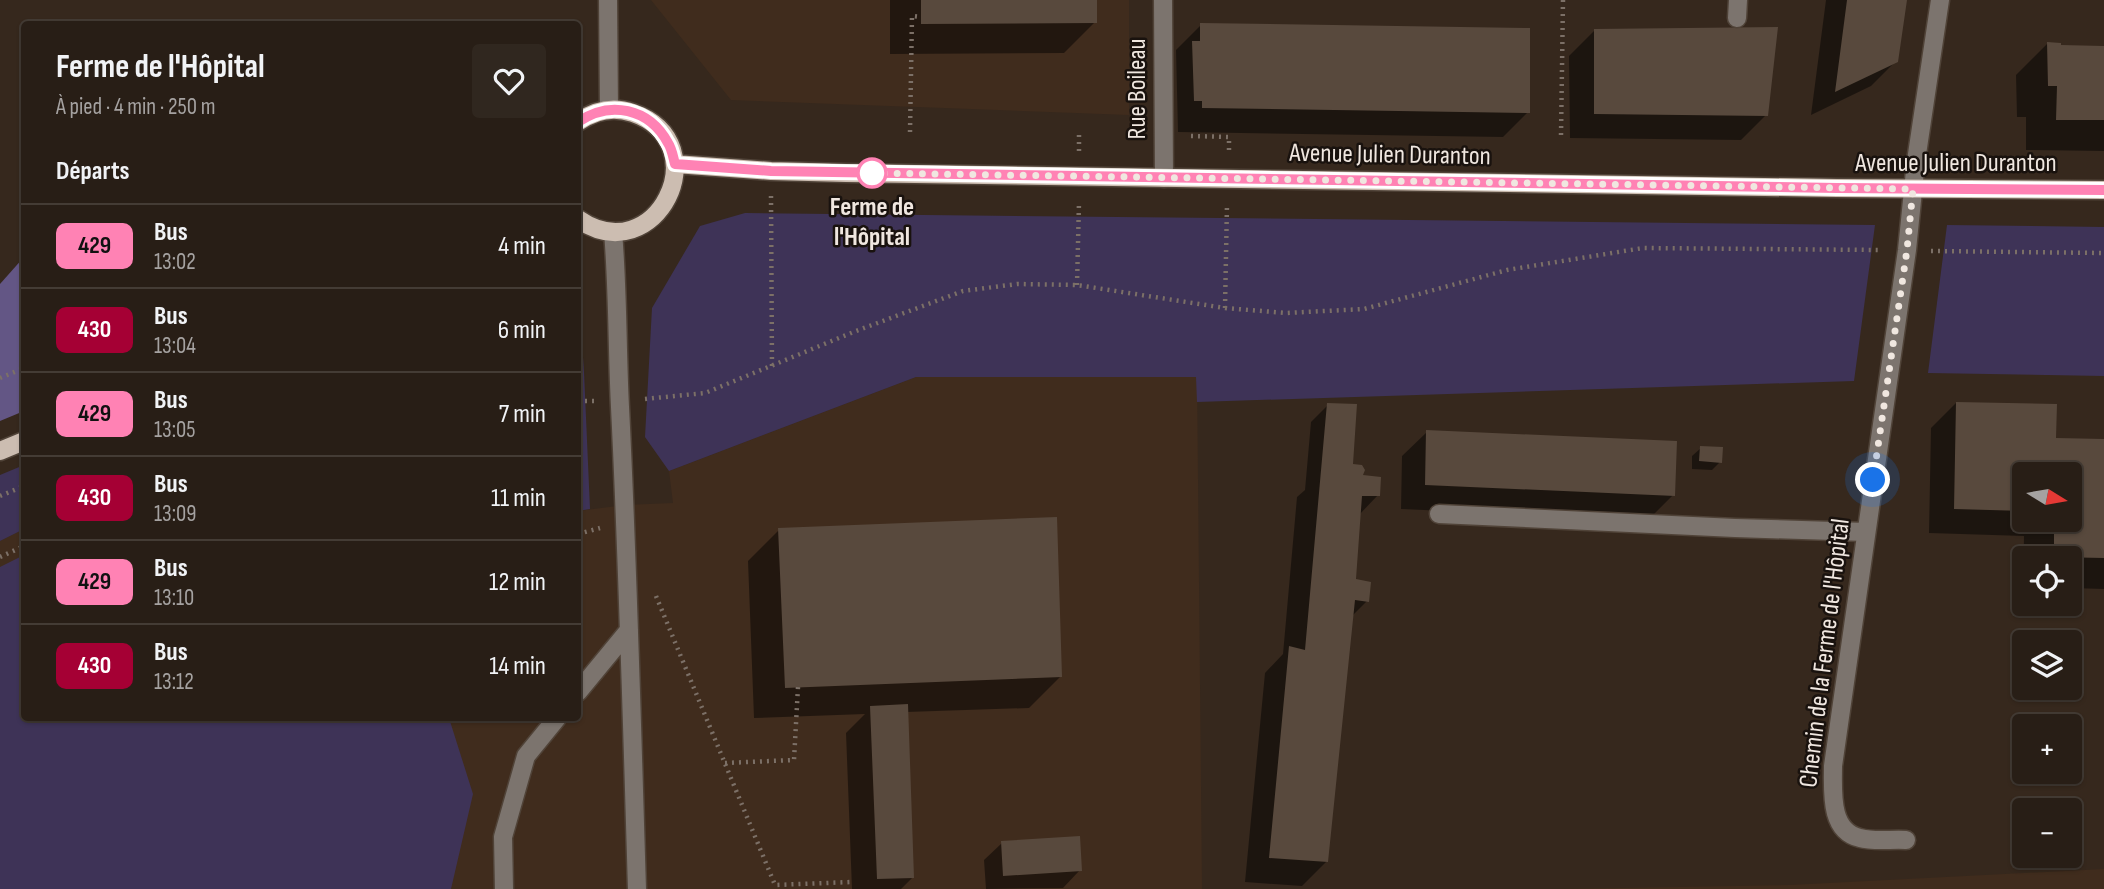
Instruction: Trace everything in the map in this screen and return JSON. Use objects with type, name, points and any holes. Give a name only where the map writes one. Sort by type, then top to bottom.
[{"type":"main road","points":[[581,120],[588,115],[610,109],[625,110],[644,117],[659,129],[670,145],[675,164],[674,185],[665,204],[652,219],[633,228],[613,232],[595,229],[581,221]]},
{"type":"main road","name":"Avenue Julien Duranton","points":[[675,164],[771,171],[2104,190]]},
{"type":"main road","points":[[0,451],[21,442]]},
{"type":"street","points":[[608,0],[610,109]]},
{"type":"street","name":"Rue Boileau","points":[[1163,0],[1164,178]]},
{"type":"street","name":"Chemin de la Ferme de l'Hôpital","points":[[1906,840],[1860,838],[1844,831],[1833,808],[1833,766],[1940,0]]},
{"type":"street","points":[[613,232],[626,522],[637,889]]},
{"type":"street","points":[[1439,514],[1866,532]]},
{"type":"street","points":[[581,688],[629,630]]},
{"type":"street","points":[[504,889],[503,837],[526,756],[555,721]]},
{"type":"path","points":[[1562,135],[1563,0]]},
{"type":"path","points":[[910,132],[912,16],[921,17]]},
{"type":"path","points":[[1077,285],[1079,135]]},
{"type":"path","points":[[771,195],[772,367]]},
{"type":"path","points":[[581,401],[620,402],[705,393],[962,291],[1017,284],[1077,285],[1225,308],[1286,313],[1364,309],[1507,270],[1643,248],[2104,253]]},
{"type":"path","points":[[0,377],[21,369]]},
{"type":"path","points":[[0,496],[21,487]]},
{"type":"path","points":[[0,557],[21,547]]},
{"type":"path","points":[[655,593],[775,885],[851,882]]},
{"type":"path","points":[[725,763],[793,760],[798,687]]},
{"type":"shaded area","points":[[651,0],[1129,0],[1129,115],[731,100]]},
{"type":"shaded area","points":[[745,213],[1875,225],[1854,381],[1197,402],[1196,377],[916,377],[669,471],[645,437],[652,308],[700,226]]},
{"type":"shaded area","points":[[1947,225],[2104,227],[2104,376],[1928,373]]},
{"type":"shaded area","points":[[21,260],[21,412],[0,421],[0,284]]},
{"type":"shaded area","points":[[581,328],[584,372],[590,509],[581,510]]},
{"type":"shaded area","points":[[916,377],[1197,377],[1202,889],[0,889],[0,541],[21,530],[21,721],[581,721],[581,511],[673,503],[669,471]]},
{"type":"shaded area","points":[[21,466],[21,530],[0,541],[0,475]]},
{"type":"shaded area","points":[[21,556],[21,721],[450,721],[473,794],[451,889],[0,889],[0,567]]},
{"type":"shaded area","points":[[2104,869],[2104,889],[1561,889],[1790,885]]},
{"type":"building","points":[[921,0],[1097,0],[1097,23],[921,24]]},
{"type":"building","points":[[1847,0],[1907,0],[1898,62],[1835,92]]},
{"type":"building","points":[[1200,23],[1530,28],[1530,113],[1202,108],[1202,101],[1194,101],[1192,41],[1200,41]]},
{"type":"building","points":[[1778,27],[1768,116],[1594,114],[1594,29]]},
{"type":"building","points":[[2047,42],[2104,46],[2104,120],[2056,120],[2057,86],[2048,86]]},
{"type":"building","points":[[1956,402],[2057,404],[2056,438],[2104,439],[2104,558],[2082,558],[2082,546],[2054,546],[2054,532],[2082,532],[2082,462],[2012,462],[2012,511],[1954,509]]},
{"type":"building","points":[[1327,403],[1357,404],[1353,464],[1362,465],[1365,470],[1363,475],[1381,477],[1380,496],[1362,496],[1356,579],[1371,582],[1369,602],[1355,600],[1328,862],[1269,858],[1289,646],[1305,650]]},
{"type":"building","points":[[1426,430],[1677,441],[1675,496],[1425,485]]},
{"type":"building","points":[[1700,446],[1723,447],[1722,463],[1699,461]]},
{"type":"building","points":[[1057,517],[1062,677],[785,688],[778,528]]},
{"type":"building","points":[[908,704],[914,878],[877,879],[870,706]]},
{"type":"building","points":[[1080,836],[1082,871],[1003,876],[1001,841]]},
{"type":"bus line","name":"429","points":[[581,120],[588,115],[610,109],[625,110],[644,117],[659,129],[670,145],[675,164],[771,171],[2104,190]]},
{"type":"place","name":"Ferme de l'Hôpital","points":[[872,173]]},
{"type":"route","points":[[872,173],[1913,189],[1907,250],[1873,480]]}]
